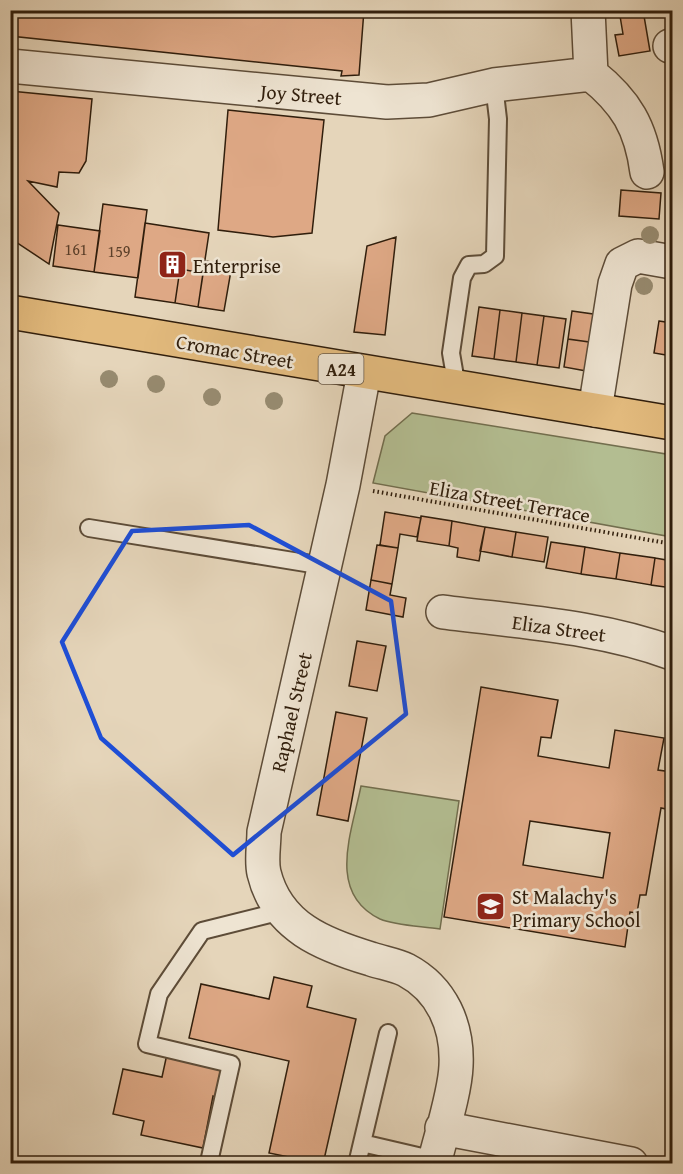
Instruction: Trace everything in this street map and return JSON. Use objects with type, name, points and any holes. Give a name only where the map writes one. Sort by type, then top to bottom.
[{"type":"main road","name":"Cromac Street","points":[[10,312],[672,423]]},
{"type":"street","points":[[588,10],[591,74],[607,87],[632,117],[643,144],[647,172]]},
{"type":"street","name":"Joy Street","points":[[10,66],[387,102],[429,100],[494,86],[591,74]]},
{"type":"street","points":[[595,410],[615,284],[622,264],[638,256],[672,262]]},
{"type":"street","name":"Raphael Street","points":[[364,373],[343,485],[264,832],[264,872],[274,898],[290,922],[321,943],[406,970],[432,989],[445,1006],[453,1028],[456,1066],[434,1162]]},
{"type":"street","name":"Eliza Street","points":[[443,612],[584,630],[644,643],[672,653]]},
{"type":"street","points":[[442,1128],[631,1164]]},
{"type":"lane","points":[[457,388],[451,353],[462,278],[469,265],[484,264],[495,256],[498,119],[494,86]]},
{"type":"lane","points":[[88,528],[324,566]]},
{"type":"lane","points":[[209,1162],[231,1064],[147,1044],[159,994],[202,931],[282,910]]},
{"type":"lane","points":[[357,1164],[388,1033]]},
{"type":"lane","points":[[362,1143],[434,1162]]},
{"type":"path","name":"Eliza Street Terrace","points":[[343,485],[672,544]]},
{"type":"highlighted area","points":[[249,525],[391,601],[406,714],[233,855],[101,738],[62,642],[132,531]]},
{"type":"green space","points":[[412,413],[672,455],[672,537],[373,483],[385,436]]},
{"type":"green space","points":[[361,786],[459,801],[440,929],[380,919],[363,908],[353,894],[348,878],[347,860]]},
{"type":"building","points":[[10,10],[364,10],[359,75],[341,76],[342,71],[10,36]]},
{"type":"building","points":[[619,10],[643,10],[650,51],[619,56],[615,35],[623,34]]},
{"type":"building","points":[[10,91],[92,99],[86,161],[79,173],[59,172],[57,187],[28,181],[59,213],[49,264],[10,238]]},
{"type":"building","points":[[228,110],[324,120],[312,233],[273,237],[218,230]]},
{"type":"building","points":[[621,190],[661,193],[659,219],[619,216]]},
{"type":"building","points":[[103,204],[147,210],[138,278],[94,272]]},
{"type":"building","name":"Enterprise","points":[[145,223],[209,233],[203,273],[180,269],[175,303],[135,297]]},
{"type":"building","points":[[58,225],[100,231],[94,272],[53,266]]},
{"type":"building","points":[[396,237],[385,335],[354,332],[367,246]]},
{"type":"building","points":[[205,261],[232,265],[224,311],[198,307]]},
{"type":"building","points":[[180,269],[203,273],[198,307],[175,303]]},
{"type":"building","points":[[479,307],[500,310],[494,359],[472,356]]},
{"type":"building","points":[[500,310],[522,313],[516,362],[494,359]]},
{"type":"building","points":[[572,311],[600,315],[596,343],[568,339]]},
{"type":"building","points":[[522,313],[544,316],[537,365],[516,362]]},
{"type":"building","points":[[544,316],[566,319],[559,368],[537,365]]},
{"type":"building","points":[[659,321],[672,323],[672,356],[654,353]]},
{"type":"building","points":[[568,339],[596,343],[592,372],[564,367]]},
{"type":"building","points":[[385,512],[421,518],[417,537],[400,534],[398,548],[380,545]]},
{"type":"building","points":[[421,516],[452,521],[449,546],[417,541]]},
{"type":"building","points":[[452,521],[485,527],[479,561],[457,557],[458,548],[449,546]]},
{"type":"building","points":[[485,527],[516,532],[512,557],[480,551]]},
{"type":"building","points":[[516,532],[548,537],[544,562],[512,557]]},
{"type":"building","points":[[551,542],[585,547],[581,574],[546,568]]},
{"type":"building","points":[[377,545],[398,548],[392,584],[371,580]]},
{"type":"building","points":[[585,547],[620,553],[616,579],[581,574]]},
{"type":"building","points":[[620,553],[655,558],[651,585],[616,579]]},
{"type":"building","points":[[655,558],[672,561],[672,588],[651,585]]},
{"type":"building","points":[[371,580],[392,584],[390,595],[406,598],[403,617],[366,610]]},
{"type":"building","points":[[357,641],[386,646],[377,691],[349,686]]},
{"type":"building","points":[[481,687],[558,700],[551,738],[541,737],[538,756],[609,768],[615,730],[664,738],[658,770],[672,772],[671,810],[661,808],[646,895],[640,895],[637,913],[630,912],[625,947],[444,917]],"holes":[[[530,821],[610,833],[603,878],[523,865]]]},
{"type":"building","points":[[336,712],[367,718],[348,821],[317,815]]},
{"type":"building","points":[[274,977],[312,986],[307,1007],[356,1019],[323,1164],[269,1153],[289,1061],[189,1038],[201,984],[269,999]]},
{"type":"building","points":[[167,1054],[225,1066],[218,1098],[213,1096],[203,1148],[141,1135],[144,1121],[113,1114],[123,1069],[162,1077]]},
{"type":"place","name":"Enterprise","points":[[172,265]]},
{"type":"place","name":"St Malachy's Primary School","points":[[491,907]]}]
